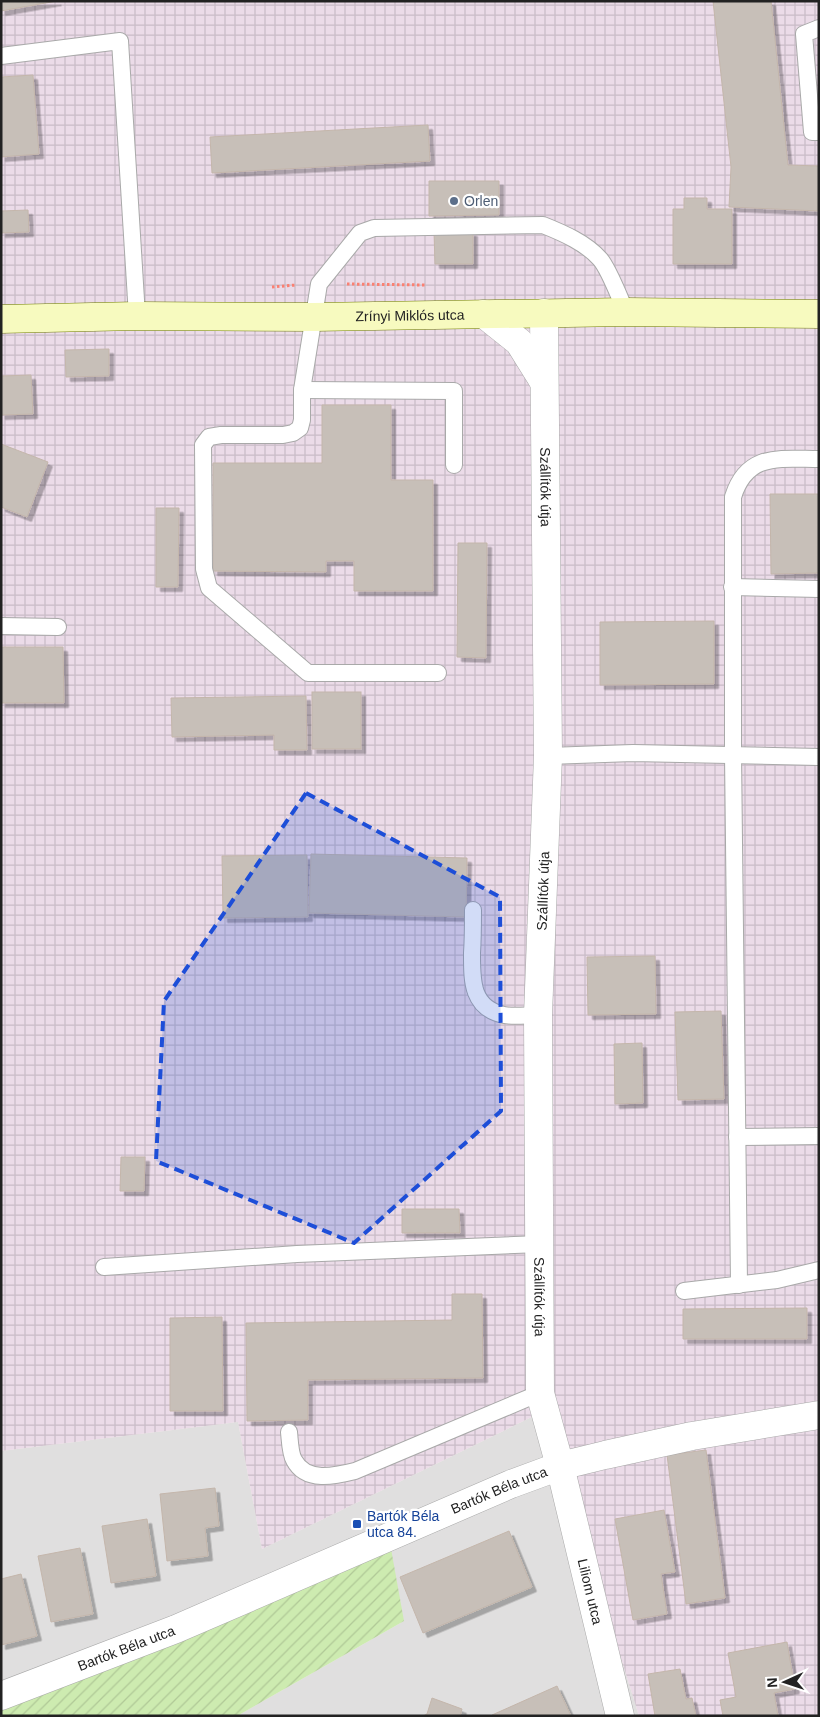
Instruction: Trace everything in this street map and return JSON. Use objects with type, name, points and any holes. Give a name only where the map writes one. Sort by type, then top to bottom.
[{"type":"main road","name":"Zrínyi Miklós utca","points":[[1,319],[137,316],[314,317],[626,312],[819,314]]},
{"type":"street","name":"Szállítók útja","points":[[544,313],[548,756],[538,1015],[540,1393],[560,1466]]},
{"type":"street","points":[[484,314],[519,342],[544,382]]},
{"type":"street","name":"Bartók Béla utca","points":[[1,1696],[176,1629],[511,1484],[560,1466],[692,1436],[819,1415]]},
{"type":"street","name":"Liliom utca","points":[[560,1466],[620,1716]]},
{"type":"lane","points":[[819,28],[804,34],[812,132],[819,132]]},
{"type":"lane","points":[[1,56],[120,41],[137,316]]},
{"type":"lane","points":[[438,673],[308,672],[209,588],[204,569],[203,445],[209,437],[221,435],[283,435],[293,433],[300,428],[302,420],[302,390],[319,284],[360,233],[374,228],[543,225],[586,247],[601,260],[626,312]]},
{"type":"lane","points":[[302,390],[454,391],[454,465]]},
{"type":"lane","points":[[739,1285],[733,754],[733,497],[737,484],[747,471],[759,462],[772,459],[819,459]]},
{"type":"lane","points":[[732,588],[819,589]]},
{"type":"lane","points":[[1,626],[58,627]]},
{"type":"lane","points":[[548,756],[632,753],[817,754]]},
{"type":"lane","points":[[473,910],[472,977],[475,994],[488,1009],[496,1013],[505,1015],[538,1015]]},
{"type":"lane","points":[[737,1136],[819,1136]]},
{"type":"lane","points":[[104,1267],[297,1254],[540,1244]]},
{"type":"lane","points":[[684,1291],[777,1280],[819,1270]]},
{"type":"lane","points":[[289,1432],[293,1459],[303,1471],[316,1476],[334,1476],[355,1471],[540,1393]]},
{"type":"highlighted area","points":[[306,793],[500,897],[501,1111],[354,1243],[156,1161],[164,1001]]},
{"type":"shaded area","points":[[1,1],[819,1],[819,1716],[639,1716],[544,1411],[262,1549],[238,1422],[1,1451]]},
{"type":"shaded area","points":[[544,1411],[639,1716],[237,1716],[404,1621],[1,1688],[1,1451],[238,1422],[262,1549]]},
{"type":"green space","points":[[388,1532],[404,1621],[237,1716],[1,1716],[1,1688]]},
{"type":"building","points":[[1,1],[57,1],[1,11]]},
{"type":"building","points":[[713,1],[771,1],[788,165],[819,166],[819,211],[729,207],[731,167]]},
{"type":"building","points":[[33,75],[39,154],[1,157],[1,77]]},
{"type":"building","points":[[428,125],[430,161],[212,173],[210,137]]},
{"type":"building","points":[[429,181],[499,181],[499,215],[429,216]]},
{"type":"building","points":[[684,198],[707,198],[707,209],[732,209],[732,264],[673,264],[673,209],[684,209]]},
{"type":"building","points":[[28,210],[29,232],[1,233],[1,211]]},
{"type":"building","points":[[434,232],[473,232],[473,264],[435,264]]},
{"type":"building","points":[[109,349],[109,376],[66,377],[65,350]]},
{"type":"building","points":[[31,375],[33,414],[1,415],[1,376]]},
{"type":"building","points":[[322,405],[391,405],[391,480],[433,480],[433,591],[354,591],[354,561],[326,561],[326,572],[213,571],[213,463],[322,463]]},
{"type":"building","points":[[1,444],[48,462],[27,517],[1,507]]},
{"type":"building","points":[[770,494],[819,494],[819,573],[771,574]]},
{"type":"building","points":[[156,508],[179,508],[178,587],[156,587]]},
{"type":"building","points":[[458,543],[487,543],[486,658],[457,657]]},
{"type":"building","points":[[714,621],[714,684],[600,685],[600,622]]},
{"type":"building","points":[[1,647],[63,647],[64,703],[1,703]]},
{"type":"building","points":[[312,692],[361,692],[361,749],[312,749]]},
{"type":"building","points":[[306,696],[307,750],[274,750],[274,735],[172,737],[171,698]]},
{"type":"building","points":[[311,854],[467,858],[466,917],[309,913]]},
{"type":"building","points":[[307,855],[308,917],[223,918],[222,856]]},
{"type":"building","points":[[655,956],[656,1014],[588,1015],[587,957]]},
{"type":"building","points":[[721,1011],[724,1099],[678,1100],[675,1012]]},
{"type":"building","points":[[642,1043],[643,1103],[615,1104],[614,1044]]},
{"type":"building","points":[[121,1157],[145,1157],[144,1191],[120,1191]]},
{"type":"building","points":[[402,1209],[459,1209],[460,1233],[402,1233]]},
{"type":"building","points":[[452,1294],[482,1294],[483,1378],[308,1380],[308,1420],[247,1421],[246,1323],[452,1320]]},
{"type":"building","points":[[807,1308],[807,1339],[683,1339],[683,1309]]},
{"type":"building","points":[[222,1317],[223,1411],[170,1411],[170,1318]]},
{"type":"building","points":[[706,1450],[725,1598],[686,1604],[667,1455]]},
{"type":"building","points":[[215,1488],[219,1526],[205,1528],[208,1556],[167,1561],[160,1494]]},
{"type":"building","points":[[664,1510],[675,1572],[661,1574],[667,1614],[633,1620],[615,1519]]},
{"type":"building","points":[[147,1519],[156,1576],[111,1583],[102,1526]]},
{"type":"building","points":[[509,1531],[532,1587],[423,1633],[400,1577]]},
{"type":"building","points":[[80,1548],[93,1614],[51,1622],[38,1556]]},
{"type":"building","points":[[21,1574],[37,1636],[1,1645],[1,1579]]},
{"type":"building","points":[[787,1642],[795,1689],[774,1693],[778,1716],[723,1716],[720,1700],[736,1697],[728,1653]]},
{"type":"building","points":[[680,1669],[686,1699],[692,1698],[696,1716],[655,1716],[648,1674]]},
{"type":"building","points":[[557,1686],[571,1716],[492,1715]]},
{"type":"building","points":[[432,1698],[462,1709],[460,1716],[423,1716],[427,1714]]},
{"type":"place","name":"Orlen","points":[[454,201]]},
{"type":"place","name":"Bartók Béla utca 84.","points":[[357,1524]]}]
